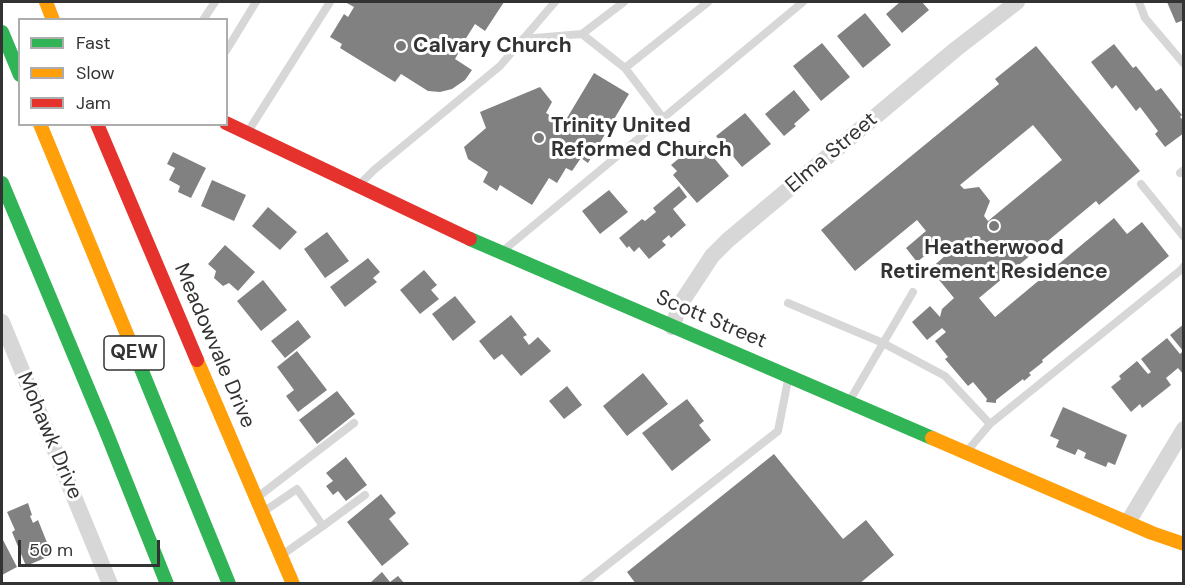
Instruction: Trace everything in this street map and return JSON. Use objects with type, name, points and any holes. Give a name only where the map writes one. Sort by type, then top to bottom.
[{"type":"main road","points":[[46,2],[52,18]]},
{"type":"main road","points":[[2,32],[18,70]]},
{"type":"main road","name":"Scott Street","points":[[228,124],[500,253],[1184,544]]},
{"type":"main road","name":"QEW","points":[[41,126],[228,583]]},
{"type":"main road","name":"Meadowvale Drive","points":[[98,126],[293,584]]},
{"type":"main road","name":"QEW","points":[[2,183],[167,584]]},
{"type":"street","name":"Elma Street","points":[[672,327],[681,303],[712,256],[728,240],[956,49],[1017,2]]},
{"type":"street","name":"Mohawk Drive","points":[[2,322],[110,584]]},
{"type":"street","points":[[1128,522],[1184,429]]},
{"type":"lane","points":[[204,18],[215,2]]},
{"type":"lane","points":[[228,48],[256,2]]},
{"type":"lane","points":[[247,133],[330,2]]},
{"type":"lane","points":[[358,186],[374,170],[500,66],[555,2]]},
{"type":"lane","points":[[523,39],[582,34],[624,2]]},
{"type":"lane","points":[[625,68],[708,2]]},
{"type":"lane","points":[[500,253],[803,2]]},
{"type":"lane","points":[[1139,2],[1145,18],[1184,64]]},
{"type":"lane","points":[[582,34],[625,68],[663,118]]},
{"type":"lane","points":[[1141,184],[1184,237]]},
{"type":"lane","points":[[966,452],[990,424],[1184,266]]},
{"type":"lane","points":[[849,402],[914,292]]},
{"type":"lane","points":[[788,303],[883,343],[945,376],[990,424]]},
{"type":"lane","points":[[584,584],[778,431],[789,377]]},
{"type":"lane","points":[[256,498],[354,423]]},
{"type":"lane","points":[[263,512],[297,489],[323,526]]},
{"type":"lane","points":[[282,556],[364,495]]},
{"type":"building","name":"Calvary Church","points":[[345,2],[504,2],[485,31],[475,24],[458,51],[455,59],[472,70],[465,80],[452,89],[440,92],[428,91],[401,74],[395,82],[340,48],[342,44],[330,37],[344,14],[348,17],[354,7]]},
{"type":"building","points":[[900,2],[922,2],[929,10],[902,33],[886,14]]},
{"type":"building","points":[[1167,2],[1184,2],[1184,20],[1176,23]]},
{"type":"building","points":[[865,13],[891,45],[863,68],[837,36]]},
{"type":"building","points":[[822,43],[850,77],[821,101],[793,66]]},
{"type":"building","points":[[1114,44],[1133,68],[1136,66],[1156,91],[1161,88],[1182,115],[1180,117],[1184,121],[1184,133],[1165,147],[1155,134],[1158,131],[1140,107],[1136,111],[1116,85],[1112,89],[1091,62]]},
{"type":"building","name":"Heatherwood Retirement Residence","points":[[1036,46],[1140,171],[1099,205],[1096,201],[979,298],[995,317],[1114,218],[1127,234],[1142,222],[1169,256],[1042,360],[1043,362],[1029,373],[1031,375],[996,400],[996,403],[986,402],[987,399],[973,382],[968,386],[945,359],[948,357],[935,341],[946,332],[942,328],[927,340],[912,322],[930,306],[940,317],[942,309],[954,298],[930,269],[946,255],[938,245],[917,262],[906,248],[926,231],[917,220],[855,271],[821,230],[999,84],[995,79]],"holes":[[[1033,125],[1062,160],[988,221],[984,216],[990,201],[979,187],[964,189],[960,185]]]},
{"type":"building","name":"Trinity United Reformed Church","points":[[594,73],[629,94],[588,163],[581,158],[572,171],[566,168],[557,183],[549,178],[532,205],[500,185],[497,191],[483,182],[488,172],[468,159],[464,147],[486,128],[480,112],[540,87],[552,102],[546,113],[564,123]]},
{"type":"building","points":[[794,90],[810,110],[784,136],[765,114]]},
{"type":"building","points":[[745,113],[771,144],[742,167],[716,136]]},
{"type":"building","points":[[700,141],[729,176],[697,203],[673,175],[677,171],[671,165]]},
{"type":"building","points":[[173,152],[206,168],[191,198],[178,192],[180,186],[169,180],[175,168],[167,164]]},
{"type":"building","points":[[212,180],[246,195],[234,221],[201,206]]},
{"type":"building","points":[[679,186],[687,197],[673,209],[686,225],[671,238],[669,235],[662,241],[666,245],[649,259],[639,247],[634,252],[629,246],[627,248],[619,238],[642,219],[645,221],[656,212],[653,208]]},
{"type":"building","points":[[609,190],[628,212],[600,234],[582,211]]},
{"type":"building","points":[[268,207],[297,232],[280,250],[252,226]]},
{"type":"building","points":[[327,232],[349,261],[325,278],[304,249]]},
{"type":"building","points":[[225,245],[255,272],[238,291],[229,283],[223,286],[214,278],[216,271],[208,264]]},
{"type":"building","points":[[368,258],[380,272],[373,278],[377,282],[345,307],[330,287]]},
{"type":"building","points":[[424,270],[437,285],[431,290],[439,299],[420,314],[400,290]]},
{"type":"building","points":[[263,280],[287,310],[261,331],[237,301]]},
{"type":"building","points":[[455,296],[476,322],[453,341],[432,314]]},
{"type":"building","points":[[511,315],[527,335],[523,337],[529,345],[538,337],[551,351],[521,376],[502,354],[494,360],[479,341]]},
{"type":"building","points":[[298,320],[311,337],[285,358],[271,341]]},
{"type":"building","points":[[1184,324],[1184,375],[1178,368],[1166,378],[1171,385],[1142,408],[1140,404],[1131,412],[1111,387],[1121,379],[1119,376],[1137,361],[1148,374],[1151,372],[1141,359],[1167,338],[1180,354],[1183,351],[1170,335]]},
{"type":"building","points":[[297,351],[327,390],[298,412],[286,396],[294,390],[277,367]]},
{"type":"building","points":[[643,373],[668,404],[627,436],[603,406]]},
{"type":"building","points":[[567,386],[582,405],[564,419],[549,401]]},
{"type":"building","points":[[337,391],[355,414],[317,444],[299,420]]},
{"type":"building","points":[[687,399],[704,421],[699,425],[711,440],[672,471],[642,433]]},
{"type":"building","points":[[1063,407],[1127,435],[1115,465],[1108,462],[1106,467],[1084,458],[1086,453],[1078,449],[1075,455],[1056,447],[1059,440],[1050,436]]},
{"type":"building","points":[[774,454],[843,539],[866,520],[894,555],[859,584],[636,584],[627,572]]},
{"type":"building","points":[[346,457],[367,485],[346,501],[338,491],[333,495],[326,486],[333,481],[326,473]]},
{"type":"building","points":[[381,494],[396,513],[389,519],[409,544],[382,566],[347,522]]},
{"type":"building","points":[[28,503],[33,523],[38,520],[52,555],[26,566],[12,532],[15,530],[7,512]]},
{"type":"building","points":[[2,538],[17,567],[2,575]]},
{"type":"building","points":[[382,572],[390,582],[398,576],[405,584],[372,584],[371,582]]},
{"type":"traffic: fast","points":[[2,32],[18,70]]},
{"type":"traffic: fast","points":[[2,183],[167,584]]},
{"type":"traffic: fast","points":[[470,239],[932,438]]},
{"type":"traffic: fast","points":[[133,349],[229,584]]},
{"type":"traffic: slow","points":[[46,2],[52,18]]},
{"type":"traffic: slow","points":[[41,126],[133,349]]},
{"type":"traffic: slow","points":[[197,360],[293,584]]},
{"type":"traffic: slow","points":[[932,438],[1152,533],[1184,544]]},
{"type":"traffic: jam","points":[[228,124],[470,239]]},
{"type":"traffic: jam","points":[[98,126],[197,360]]},
{"type":"place","name":"Calvary Church","points":[[401,46]]},
{"type":"place","name":"Trinity United Reformed Church","points":[[539,138]]},
{"type":"place","name":"Heatherwood Retirement Residence","points":[[994,226]]}]
